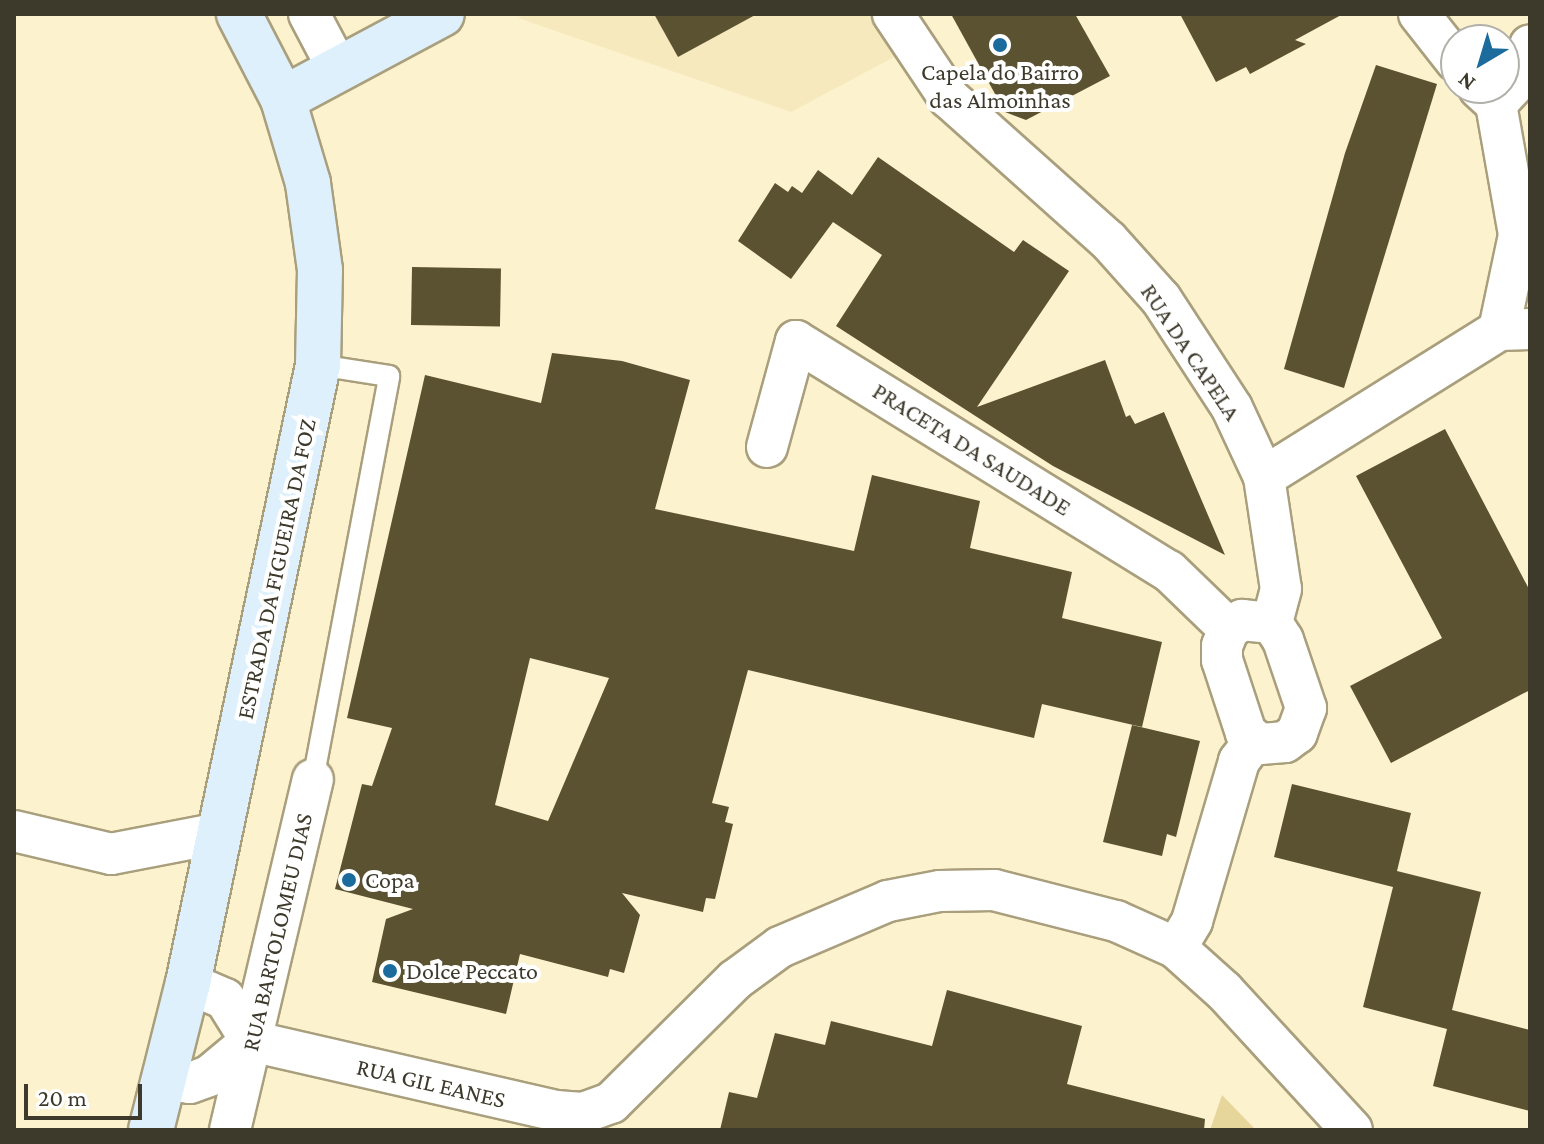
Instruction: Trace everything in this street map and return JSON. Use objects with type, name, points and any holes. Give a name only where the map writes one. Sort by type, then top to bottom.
[{"type":"main road","name":"ESTRADA DA FIGUEIRA DA FOZ","points":[[151,1130],[188,983],[318,365],[320,270],[308,183],[283,99],[239,14]]},
{"type":"main road","points":[[283,99],[442,14]]},
{"type":"street","points":[[309,14],[338,69]]},
{"type":"street","name":"RUA DA CAPELA","points":[[893,14],[949,98],[1108,240],[1161,299],[1232,408],[1264,477],[1281,589],[1272,623]]},
{"type":"street","points":[[1419,14],[1440,41]]},
{"type":"street","points":[[1520,78],[1530,45]]},
{"type":"street","points":[[1264,477],[1500,335],[1524,236],[1489,104]]},
{"type":"street","name":"PRACETA DA SAUDADE","points":[[767,447],[796,341],[1169,571],[1229,629]]},
{"type":"street","points":[[1255,618],[1272,623],[1283,640],[1306,708],[1305,720],[1285,742],[1254,741],[1222,660],[1229,629],[1255,618]]},
{"type":"street","points":[[1176,948],[1192,921],[1239,761],[1254,741]]},
{"type":"street","name":"RUA BARTOLOMEU DIAS","points":[[230,1130],[313,780]]},
{"type":"street","points":[[14,831],[111,854],[220,833]]},
{"type":"street","points":[[612,1117],[735,980],[780,947],[888,901],[940,891],[994,890],[1116,921],[1176,948],[1224,991],[1352,1130]]},
{"type":"street","points":[[165,1079],[190,1083],[209,1076],[251,1041],[225,999],[188,983]]},
{"type":"street","name":"RUA GIL EANES","points":[[251,1041],[556,1111],[612,1117]]},
{"type":"lane","points":[[313,780],[389,376],[318,365]]},
{"type":"shaded area","points":[[526,14],[872,14],[896,56],[791,112],[518,18]]},
{"type":"shaded area","points":[[1222,1095],[1256,1130],[1210,1130]]},
{"type":"building","points":[[654,14],[757,14],[678,57]]},
{"type":"building","points":[[951,14],[1075,14],[1110,76],[1026,120],[1005,112]]},
{"type":"building","points":[[1180,14],[1343,14],[1295,40],[1306,44],[1250,74],[1246,67],[1216,82]]},
{"type":"building","points":[[1376,65],[1437,84],[1344,388],[1284,369],[1345,153]]},
{"type":"building","points":[[878,157],[1014,252],[1023,240],[1069,271],[977,407],[1105,360],[1126,417],[1130,415],[1135,424],[1164,412],[1225,555],[1053,466],[836,326],[882,255],[833,222],[791,279],[738,241],[775,183],[788,192],[792,186],[802,193],[818,170],[852,195]]},
{"type":"building","points":[[412,267],[501,269],[500,327],[411,325]]},
{"type":"building","points":[[552,353],[622,361],[690,380],[655,509],[854,551],[872,475],[980,501],[970,548],[1072,572],[1062,618],[1162,642],[1142,727],[1042,704],[1034,738],[748,670],[712,803],[729,807],[725,822],[733,824],[715,899],[706,898],[703,912],[622,893],[640,915],[624,973],[610,969],[608,977],[520,954],[506,1014],[372,982],[386,919],[413,909],[335,889],[362,784],[372,786],[392,728],[347,718],[425,375],[541,403]],"holes":[[[530,658],[609,678],[548,821],[495,805]]]},
{"type":"building","points":[[1445,429],[1530,591],[1530,690],[1391,763],[1350,686],[1442,638],[1356,476]]},
{"type":"building","points":[[1132,725],[1200,741],[1176,837],[1167,834],[1162,856],[1103,842]]},
{"type":"building","points":[[1292,784],[1411,813],[1397,871],[1481,892],[1452,1010],[1530,1030],[1530,1111],[1433,1086],[1447,1029],[1363,1007],[1393,887],[1274,857]]},
{"type":"building","points":[[947,990],[1082,1026],[1067,1084],[1205,1119],[1204,1130],[720,1130],[729,1092],[757,1098],[775,1033],[825,1045],[831,1021],[932,1046]]},
{"type":"place","name":"Capela do Bairro das Almoinhas","points":[[1000,45]]},
{"type":"place","name":"Copa","points":[[349,880]]},
{"type":"place","name":"Dolce Peccato","points":[[390,971]]}]
